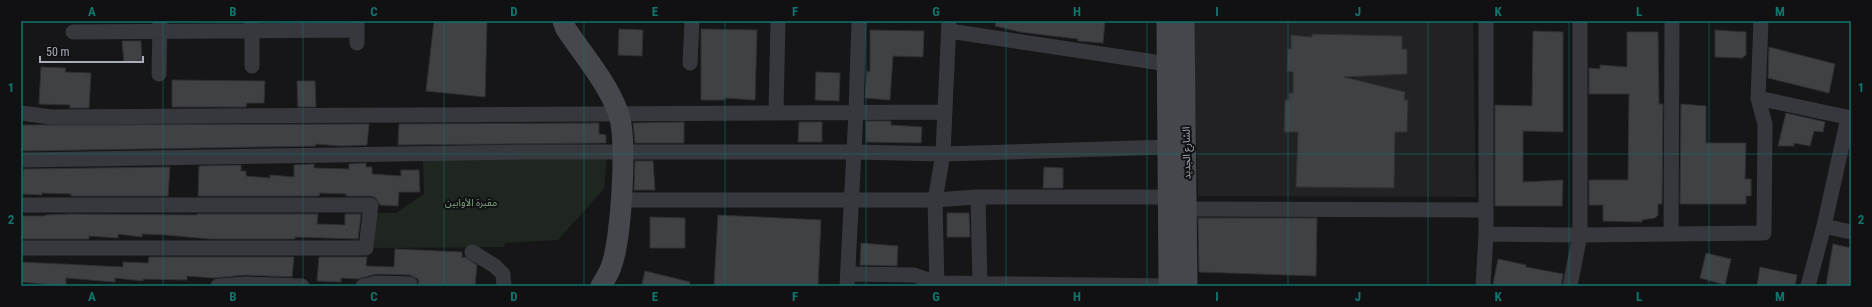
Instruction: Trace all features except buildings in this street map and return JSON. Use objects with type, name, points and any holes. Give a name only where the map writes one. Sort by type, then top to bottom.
[{"type":"street","points":[[563,21],[566,29],[612,96],[619,114],[622,134],[619,235],[612,264],[601,286]]},
{"type":"street","points":[[690,63],[692,21]]},
{"type":"street","points":[[776,112],[778,21]]},
{"type":"street","points":[[859,21],[852,199],[847,280],[914,275],[937,285],[1170,286]]},
{"type":"street","name":"الشارع الجديد","points":[[1168,21],[1170,286]]},
{"type":"street","name":"الشارع الجديد","points":[[1184,21],[1187,286]]},
{"type":"street","points":[[1483,286],[1486,234],[1486,21]]},
{"type":"street","points":[[1570,286],[1580,235],[1580,21]]},
{"type":"street","points":[[1671,234],[1672,21]]},
{"type":"street","points":[[1486,234],[1580,235],[1764,233],[1765,124],[1758,98],[1761,21]]},
{"type":"street","points":[[159,74],[160,26]]},
{"type":"street","points":[[73,32],[160,26],[252,26],[357,31]]},
{"type":"street","points":[[252,26],[252,66]]},
{"type":"street","points":[[937,285],[935,200],[943,154],[949,26],[1168,64]]},
{"type":"street","points":[[1758,98],[1850,118],[1808,286]]},
{"type":"street","points":[[21,113],[52,117],[945,112]]},
{"type":"street","points":[[21,160],[518,152],[854,152],[943,154],[1168,147]]},
{"type":"street","points":[[621,200],[935,200],[978,197],[1169,197]]},
{"type":"street","points":[[978,197],[980,284]]},
{"type":"street","points":[[21,205],[371,205],[366,248],[21,248]]},
{"type":"street","points":[[1186,209],[1485,210]]},
{"type":"street","points":[[1824,226],[1851,232]]},
{"type":"street","points":[[472,252],[495,266],[504,274],[504,286]]},
{"type":"street","points":[[363,286],[376,283],[410,284]]},
{"type":"street","points":[[218,286],[246,284],[302,286]]},
{"type":"shaded area","points":[[1193,21],[1473,21],[1476,197],[1198,196]]},
{"type":"green space","name":"مقبرة الأوابين","points":[[607,156],[604,189],[558,240],[505,243],[504,247],[374,248],[377,213],[396,213],[424,194],[423,158]]}]
